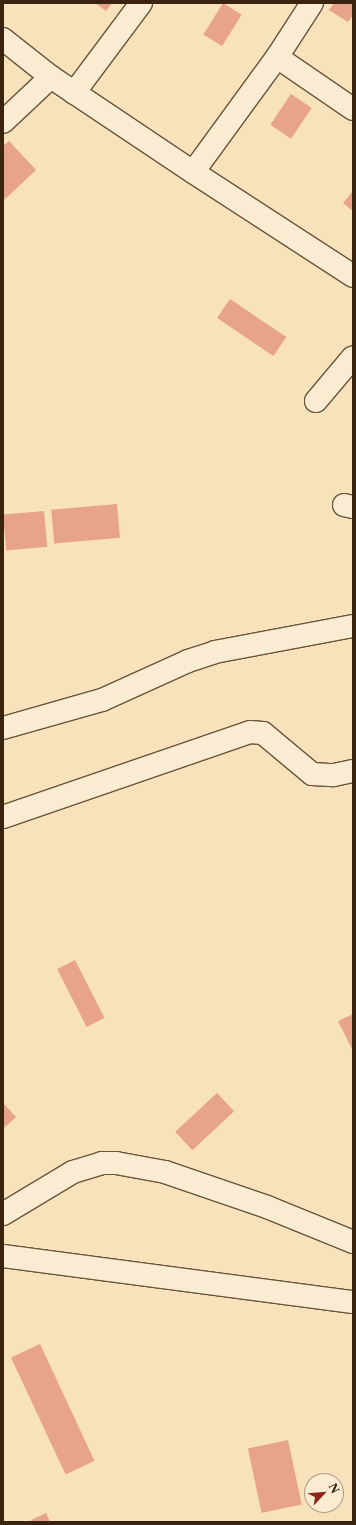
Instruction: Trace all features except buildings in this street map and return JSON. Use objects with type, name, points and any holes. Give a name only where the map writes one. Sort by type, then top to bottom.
[{"type":"street","points":[[74,93],[141,3]]},
{"type":"street","points":[[193,172],[277,57],[312,3]]},
{"type":"street","points":[[3,38],[51,77],[74,93],[353,276]]},
{"type":"street","points":[[277,57],[353,109]]},
{"type":"street","points":[[3,122],[51,77]]},
{"type":"street","points":[[316,401],[353,357]]},
{"type":"street","points":[[3,728],[102,700],[188,661],[215,652],[353,626]]},
{"type":"street","points":[[3,817],[250,732],[262,733],[312,774],[334,775],[353,771]]},
{"type":"street","points":[[3,1214],[73,1172],[102,1163],[116,1163],[165,1172],[267,1207],[353,1242]]},
{"type":"street","points":[[3,1256],[353,1302]]}]
